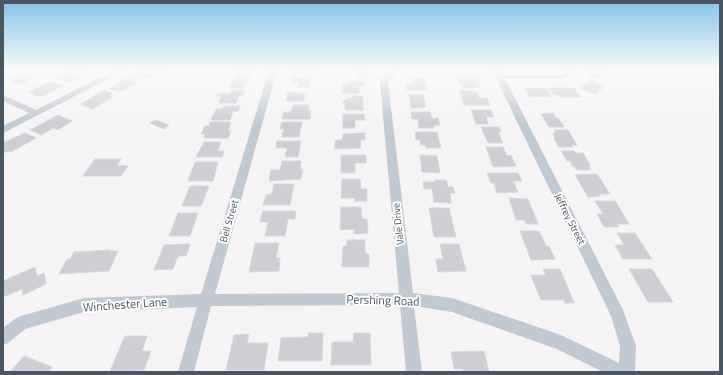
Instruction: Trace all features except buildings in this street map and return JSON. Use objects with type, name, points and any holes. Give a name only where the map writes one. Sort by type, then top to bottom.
[{"type":"street","points":[[3,130],[87,88]]},
{"type":"street","name":"Bell Street","points":[[186,372],[268,88]]},
{"type":"street","name":"Vale Drive","points":[[385,88],[414,372]]},
{"type":"street","name":"Jeffrey Street","points":[[504,88],[618,315],[628,346],[627,372]]},
{"type":"street","points":[[3,98],[36,113]]},
{"type":"street","name":"Pershing Road","points":[[206,300],[406,299],[452,305],[561,343],[620,372]]},
{"type":"street","name":"Winchester Lane","points":[[3,338],[21,323],[84,305],[206,300]]}]
